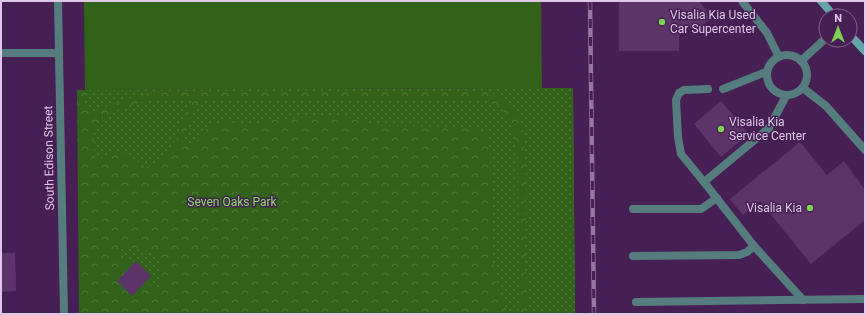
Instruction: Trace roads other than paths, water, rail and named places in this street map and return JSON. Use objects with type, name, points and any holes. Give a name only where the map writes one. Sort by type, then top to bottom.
[{"type":"main road","points":[[858,44],[865,51]]},
{"type":"street","name":"South Edison Street","points":[[58,1],[64,314]]},
{"type":"street","points":[[742,1],[767,33],[779,57]]},
{"type":"street","points":[[801,61],[818,45]]},
{"type":"street","points":[[1,53],[59,53]]},
{"type":"street","points":[[785,55],[792,55],[801,61],[806,69],[807,75],[803,88],[798,92],[786,96],[779,95],[773,91],[766,79],[766,72],[768,66],[773,60],[785,55]]},
{"type":"street","points":[[723,89],[766,72]]},
{"type":"street","points":[[803,88],[826,106],[865,150]]},
{"type":"street","points":[[708,89],[684,90],[679,93],[676,100],[678,137],[682,154],[754,246],[803,300]]},
{"type":"street","points":[[704,182],[769,128],[786,96]]},
{"type":"street","points":[[633,209],[701,209],[717,198]]},
{"type":"street","points":[[634,256],[739,255],[747,252],[754,246]]},
{"type":"street","points":[[636,302],[865,299]]},
{"type":"railway","points":[[590,1],[594,314]]},
{"type":"place","name":"Visalia Kia Used Car Supercenter","points":[[662,22]]},
{"type":"place","name":"Visalia Kia Service Center","points":[[721,129]]},
{"type":"place","name":"Visalia Kia","points":[[810,208]]},
{"type":"park label","name":"Seven Oaks Park","points":[[232,202]]}]
